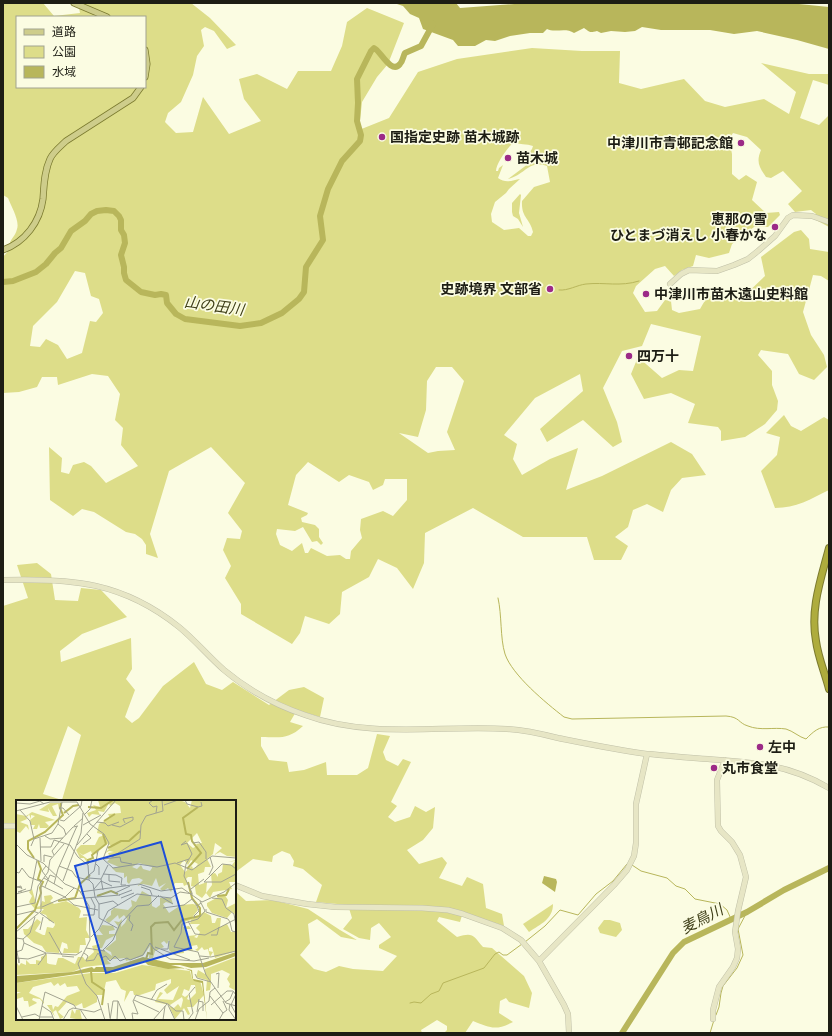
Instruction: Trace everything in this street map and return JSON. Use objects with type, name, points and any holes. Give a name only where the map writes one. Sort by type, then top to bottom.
[{"type":"highway","points":[[829,548],[816,598],[814,617],[816,642],[829,689]]},
{"type":"main road","points":[[74,3],[105,16]]},
{"type":"main road","points":[[146,57],[146,70]]},
{"type":"main road","points":[[3,250],[15,245],[36,222],[42,201],[46,171],[50,158],[66,141],[133,98],[140,88]]},
{"type":"street","points":[[670,284],[681,274],[689,270],[717,271],[748,259],[774,236],[788,218],[793,215],[812,216],[829,222]]},
{"type":"street","points":[[3,580],[65,580],[99,586],[131,598],[151,608],[172,622],[224,670],[250,689],[280,705],[326,722],[366,728],[517,730],[612,749],[647,754],[753,762],[783,768],[829,788]]},
{"type":"street","points":[[539,961],[614,885],[624,874],[633,860],[636,844],[636,804],[647,754]]},
{"type":"street","points":[[713,1019],[713,1010],[719,987],[733,967],[737,958],[738,949],[735,932],[746,877],[740,854],[718,826],[717,780],[725,760]]},
{"type":"street","points":[[3,826],[16,826]]},
{"type":"street","points":[[236,885],[262,896],[307,904],[364,908],[434,909],[463,914],[495,925],[512,934],[525,944],[539,961],[566,1009],[569,1024],[568,1033]]},
{"type":"green space","points":[[3,3],[43,3],[54,16],[80,13],[78,3],[191,3],[210,18],[236,45],[227,49],[214,31],[205,27],[201,30],[204,46],[197,56],[193,75],[181,102],[168,113],[165,122],[176,133],[193,132],[203,97],[229,134],[261,121],[244,99],[239,79],[257,74],[287,89],[298,71],[331,71],[342,46],[347,22],[367,8],[404,23],[388,64],[377,77],[362,102],[359,130],[389,118],[418,72],[457,59],[532,48],[582,51],[620,51],[619,83],[641,89],[684,79],[705,101],[725,107],[764,99],[789,114],[796,92],[761,63],[809,74],[829,74],[829,85],[813,80],[800,118],[819,125],[829,115],[829,227],[816,220],[816,214],[811,210],[795,212],[788,204],[802,191],[783,171],[771,178],[766,177],[759,164],[761,150],[747,137],[733,133],[729,139],[732,154],[732,174],[739,180],[746,175],[757,182],[752,200],[766,213],[779,212],[780,215],[768,227],[754,227],[732,244],[729,253],[709,258],[696,255],[693,266],[682,270],[674,276],[665,266],[655,269],[636,286],[633,293],[645,312],[657,311],[665,300],[671,301],[672,310],[679,313],[700,309],[707,297],[719,294],[732,300],[745,295],[765,276],[761,257],[794,232],[801,230],[809,239],[810,249],[829,252],[829,281],[821,276],[813,275],[803,312],[811,335],[824,355],[827,367],[814,380],[799,374],[788,354],[761,350],[758,355],[772,371],[772,385],[778,401],[777,410],[765,424],[745,437],[721,441],[721,431],[718,427],[688,423],[695,404],[671,393],[644,399],[631,374],[638,357],[662,378],[679,370],[693,371],[701,336],[651,324],[642,346],[622,351],[603,388],[617,422],[622,442],[613,447],[583,420],[547,442],[540,429],[583,391],[580,374],[535,398],[504,435],[517,444],[513,459],[522,475],[550,459],[578,448],[566,490],[602,476],[671,442],[692,454],[706,475],[682,478],[671,490],[663,512],[647,504],[633,510],[628,527],[615,537],[628,546],[621,560],[594,560],[587,537],[523,537],[473,508],[425,533],[424,563],[413,589],[397,568],[378,559],[369,577],[342,592],[340,614],[329,624],[305,616],[300,633],[292,644],[241,614],[241,604],[225,578],[231,566],[223,550],[227,538],[240,539],[242,531],[228,513],[245,483],[211,447],[169,471],[150,534],[158,558],[146,554],[146,545],[142,539],[135,534],[126,532],[94,512],[82,509],[73,516],[50,500],[49,447],[62,458],[61,472],[69,474],[73,465],[84,462],[91,466],[106,483],[138,466],[121,445],[123,428],[115,420],[120,394],[108,376],[92,374],[58,385],[57,377],[42,377],[37,387],[19,392],[3,393],[3,257],[9,250],[11,240],[18,226],[8,198],[3,195]],"holes":[[[513,143],[533,146],[525,158],[528,164],[508,179],[514,177],[531,166],[547,166],[550,182],[534,187],[522,201],[524,215],[532,227],[533,232],[531,236],[528,236],[519,228],[504,230],[492,222],[491,214],[495,202],[520,179],[507,181],[498,178],[503,165],[498,171],[496,171],[500,160]],[[75,271],[85,273],[91,296],[99,299],[103,313],[96,322],[90,321],[82,353],[67,359],[58,345],[46,339],[40,347],[30,346],[33,326],[57,302]],[[436,367],[452,367],[464,381],[447,432],[455,450],[428,453],[399,433],[418,437],[426,410],[427,381]],[[308,462],[339,482],[349,475],[369,482],[373,490],[383,485],[385,479],[407,479],[407,500],[393,516],[383,511],[361,519],[360,530],[362,538],[351,551],[350,559],[346,559],[340,555],[327,556],[311,548],[308,553],[305,553],[302,543],[292,551],[280,545],[276,534],[277,529],[295,531],[303,527],[312,542],[317,541],[321,545],[323,543],[319,537],[319,529],[315,525],[302,522],[301,518],[308,513],[288,505],[296,475]]]},
{"type":"green space","points":[[520,194],[519,213],[523,227],[518,219],[513,216],[512,212],[512,203]]},
{"type":"green space","points":[[784,415],[791,426],[801,431],[824,417],[829,420],[829,490],[797,505],[775,508],[761,471],[777,455],[780,437],[766,433]]},
{"type":"green space","points":[[37,563],[51,574],[55,600],[78,601],[81,588],[101,590],[127,617],[82,634],[60,651],[61,662],[131,638],[132,669],[126,679],[135,690],[125,717],[132,723],[139,718],[163,686],[194,662],[206,684],[222,690],[233,682],[269,705],[289,690],[304,687],[324,698],[320,717],[297,710],[290,722],[303,726],[293,734],[284,737],[261,737],[261,746],[269,760],[287,762],[289,772],[304,770],[326,762],[327,775],[357,775],[368,768],[377,734],[390,736],[383,752],[386,760],[398,766],[403,759],[411,762],[391,802],[397,806],[388,817],[395,822],[410,817],[415,806],[426,812],[435,807],[433,828],[423,840],[407,850],[419,864],[442,857],[447,863],[439,878],[462,886],[467,877],[483,884],[486,908],[502,914],[504,926],[463,912],[460,922],[439,917],[437,921],[457,937],[470,935],[483,947],[492,948],[524,976],[532,993],[529,1008],[509,1002],[506,998],[500,1001],[499,1013],[513,1022],[502,1027],[493,1028],[473,1021],[465,1033],[444,1033],[447,1030],[447,1026],[437,1020],[421,1030],[422,1033],[3,1033],[3,606],[28,598],[17,565]],"holes":[[[68,726],[81,735],[62,800],[43,794]]]},
{"type":"green space","points":[[553,904],[551,914],[546,921],[529,932],[523,924]]},
{"type":"green space","points":[[604,920],[620,923],[622,930],[616,937],[600,933],[598,928]]},
{"type":"water","points":[[388,3],[456,3],[460,8],[527,3],[789,3],[829,7],[829,49],[757,31],[734,34],[710,30],[661,30],[642,27],[635,31],[611,31],[601,33],[597,31],[590,32],[584,28],[574,33],[568,30],[547,29],[543,33],[510,36],[495,41],[486,40],[475,46],[458,46],[453,40],[423,29],[419,18],[410,14],[403,6]]},
{"type":"water","points":[[544,876],[556,879],[557,882],[555,892],[542,883]]},
{"type":"waterway","name":"山の田川","points":[[3,282],[13,281],[36,272],[61,248],[71,231],[85,221],[91,214],[97,211],[106,210],[114,211],[121,220],[121,230],[124,235],[125,243],[121,255],[126,280],[141,292],[155,295],[166,295],[167,303],[176,314],[185,319],[240,326],[261,323],[282,313],[299,299],[304,292],[306,267],[323,240],[320,216],[328,189],[342,161],[360,141],[361,135],[357,121],[357,79],[371,51],[374,48],[389,64],[397,67],[401,63],[405,53],[421,46],[433,24]]},
{"type":"waterway","points":[[559,290],[566,290],[586,284],[625,284],[639,281]]},
{"type":"waterway","points":[[498,598],[503,648],[509,662],[530,688],[564,717],[572,719],[726,716],[734,718],[745,725],[762,729],[786,729],[806,739],[819,729],[829,727]]},
{"type":"waterway","points":[[525,942],[545,926],[560,910],[578,915],[596,894],[613,881],[627,864]]},
{"type":"waterway","points":[[632,865],[641,871],[667,878],[676,886],[685,889],[695,899],[720,904],[727,910],[731,919]]},
{"type":"waterway","name":"麦鳥川","points":[[622,1033],[673,953],[684,942],[747,912],[784,890],[829,868]]},
{"type":"waterway","points":[[716,1015],[723,986],[737,968],[743,955],[738,929],[747,912]]},
{"type":"waterway","points":[[410,1003],[421,1003],[431,994],[439,991],[443,983],[484,968],[495,954],[499,952],[503,955],[507,955],[522,944]]},
{"type":"waterway","points":[[710,1033],[714,1020]]},
{"type":"place","name":"国指定史跡 苗木城跡","points":[[382,137]]},
{"type":"place","name":"中津川市青邨記念館","points":[[741,143]]},
{"type":"place","name":"苗木城","points":[[508,158]]},
{"type":"place","name":"恵那の雪 ひとまづ消えし 小春かな","points":[[775,227]]},
{"type":"place","name":"史跡境界 文部省","points":[[550,289]]},
{"type":"place","name":"中津川市苗木遠山史料館","points":[[646,294]]},
{"type":"place","name":"四万十","points":[[629,356]]},
{"type":"place","name":"左中","points":[[760,747]]},
{"type":"place","name":"丸市食堂","points":[[714,768]]}]
